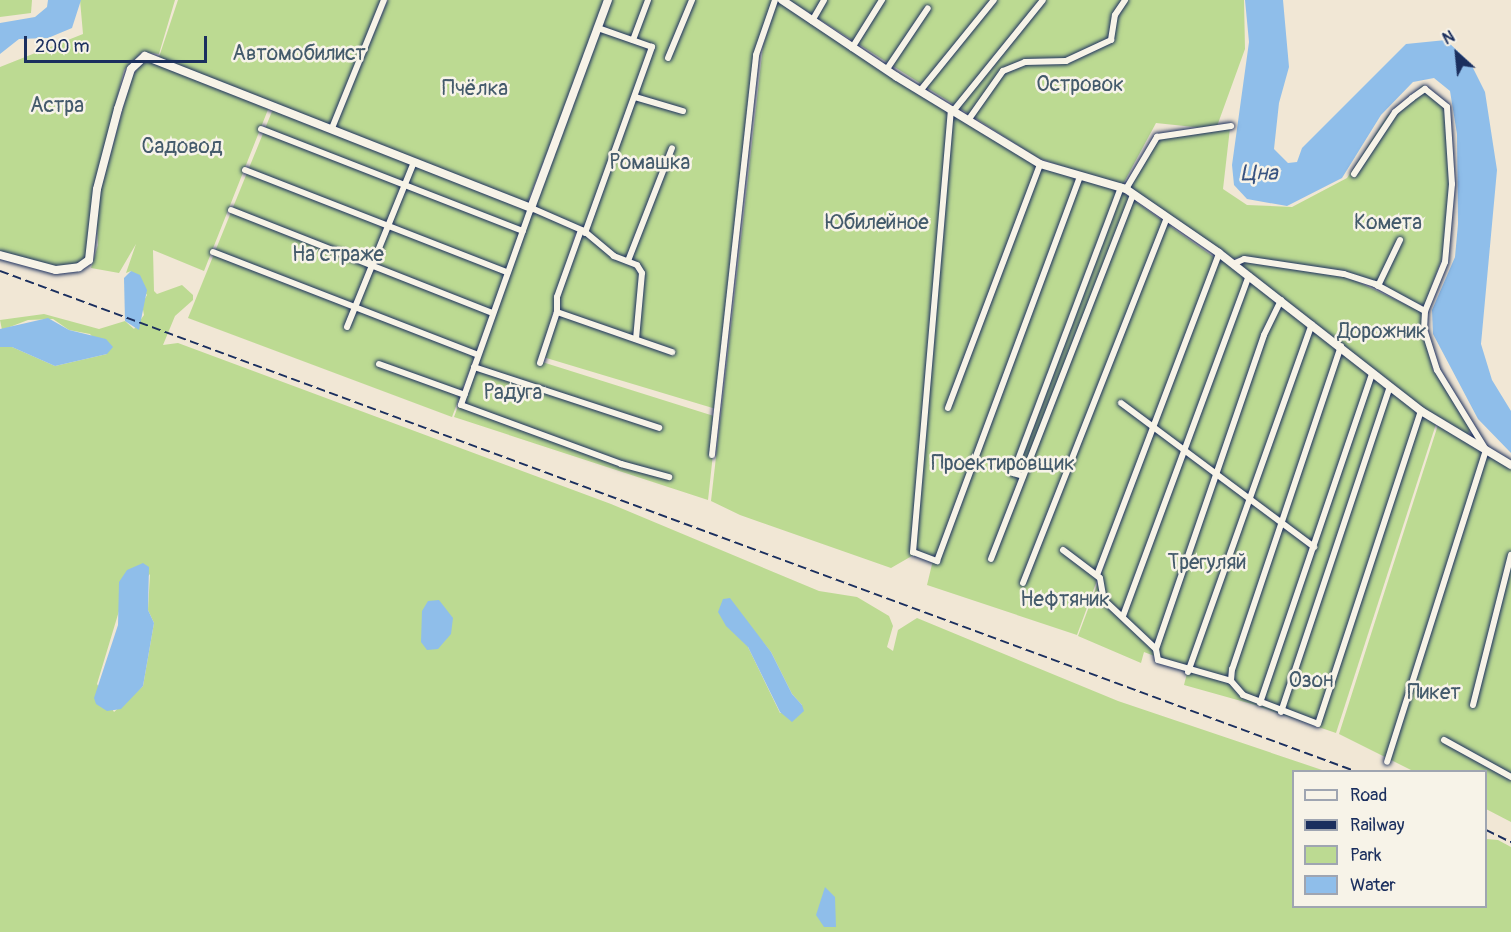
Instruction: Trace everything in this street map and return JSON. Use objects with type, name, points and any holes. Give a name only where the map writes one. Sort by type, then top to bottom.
[{"type":"street","points":[[332,128],[384,0]]},
{"type":"street","points":[[608,0],[506,272],[461,405],[475,412],[669,477]]},
{"type":"street","points":[[633,40],[648,0]]},
{"type":"street","points":[[668,58],[692,0]]},
{"type":"street","points":[[712,455],[756,55],[775,0]]},
{"type":"street","points":[[782,0],[852,48],[1040,164],[1127,190],[1220,254],[1341,346],[1372,374],[1421,411],[1511,465]]},
{"type":"street","points":[[812,21],[824,0]]},
{"type":"street","points":[[852,48],[882,0]]},
{"type":"street","points":[[920,91],[994,0]]},
{"type":"street","points":[[1043,0],[953,110],[913,552],[937,561],[1080,176]]},
{"type":"street","points":[[969,119],[1003,71],[1025,62],[1066,61],[1112,40],[1115,15],[1125,0]]},
{"type":"street","points":[[887,69],[928,8]]},
{"type":"street","points":[[540,363],[557,312],[557,297],[635,97],[652,46],[598,28]]},
{"type":"street","points":[[0,255],[56,270],[80,267],[89,260],[97,189],[118,109],[131,69],[146,56],[332,128],[583,231],[614,256],[628,261],[642,273],[636,339]]},
{"type":"street","points":[[1354,174],[1395,112],[1412,98],[1425,89],[1447,107],[1452,184],[1445,262],[1425,311],[1424,329],[1437,370],[1486,450],[1387,762]]},
{"type":"street","points":[[635,97],[682,111]]},
{"type":"street","points":[[1023,476],[1013,474],[1127,190],[1157,137],[1231,126]]},
{"type":"street","points":[[261,129],[523,231]]},
{"type":"street","points":[[628,261],[672,148]]},
{"type":"street","points":[[347,327],[390,226],[414,162]]},
{"type":"street","points":[[948,408],[1040,164]]},
{"type":"street","points":[[245,170],[506,272]]},
{"type":"street","points":[[991,559],[1127,190]]},
{"type":"street","points":[[231,210],[492,313]]},
{"type":"street","points":[[1023,583],[1167,218]]},
{"type":"street","points":[[1378,286],[1400,240]]},
{"type":"street","points":[[213,252],[478,355]]},
{"type":"street","points":[[1156,650],[1104,600],[1097,575],[1220,254]]},
{"type":"street","points":[[1233,264],[1244,259],[1324,270],[1378,286],[1425,311]]},
{"type":"street","points":[[1123,616],[1249,276]]},
{"type":"street","points":[[1281,300],[1264,335],[1156,650],[1158,660],[1188,672],[1231,681],[1243,695],[1281,712],[1318,724],[1421,411]]},
{"type":"street","points":[[557,312],[672,352]]},
{"type":"street","points":[[1188,672],[1312,324]]},
{"type":"street","points":[[1231,681],[1341,346]]},
{"type":"street","points":[[379,364],[465,394]]},
{"type":"street","points":[[474,367],[659,428]]},
{"type":"street","points":[[1260,703],[1372,374]]},
{"type":"street","points":[[1281,712],[1390,387]]},
{"type":"street","points":[[1121,403],[1314,547]]},
{"type":"street","points":[[1063,550],[1097,575]]},
{"type":"street","points":[[1473,705],[1511,555]]},
{"type":"street","points":[[1444,740],[1511,777]]},
{"type":"green space","points":[[0,0],[32,0],[31,13],[0,17]]},
{"type":"green space","name":"Астра","points":[[80,0],[175,0],[159,54],[142,52],[124,70],[94,190],[91,252],[78,266],[40,266],[0,251],[0,67],[83,34]]},
{"type":"green space","name":"Автомобилист","points":[[178,0],[382,0],[332,128],[159,57]]},
{"type":"green space","name":"Пчёлка","points":[[388,0],[607,0],[527,203],[334,128]]},
{"type":"green space","name":"Ромашка","points":[[609,0],[774,0],[759,45],[716,409],[543,357],[580,229],[545,217],[576,231],[539,361],[717,417],[708,500],[454,417]]},
{"type":"green space","name":"Островок","points":[[789,0],[1244,0],[1245,49],[1216,129],[1230,128],[1223,189],[1247,205],[1292,207],[1347,178],[1387,116],[1423,85],[1441,100],[1451,133],[1447,245],[1424,306],[1344,271],[1243,257],[1231,259],[1128,188],[1161,135],[1213,129],[1156,123],[1122,186],[1038,158]]},
{"type":"green space","points":[[778,1],[1041,167],[1115,187],[1215,258],[1077,635],[927,585],[934,556],[917,553],[891,568],[740,515],[711,501],[763,46]]},
{"type":"green space","name":"Садовод","points":[[146,59],[269,107],[204,271],[153,250],[154,291],[157,294],[182,285],[193,295],[193,300],[175,316],[163,345],[178,343],[611,504],[819,591],[857,597],[889,616],[893,626],[887,647],[893,651],[898,630],[917,618],[1118,701],[1322,770],[1292,770],[1292,908],[1487,908],[1487,839],[1498,840],[1511,847],[1511,932],[0,932],[0,347],[12,347],[55,366],[107,354],[90,334],[69,330],[53,319],[28,320],[2,330],[0,320],[44,314],[99,329],[125,321],[134,329],[144,315],[142,304],[147,295],[131,271],[126,273],[136,244],[119,273],[91,268],[98,245],[96,207],[132,76]],"holes":[[[150,574],[148,610],[154,623],[143,686],[114,712],[97,684],[119,611]],[[757,635],[771,652],[792,694],[802,705],[780,713],[748,647]]]},
{"type":"green space","name":"На страже","points":[[273,109],[529,210],[452,417],[188,318]]},
{"type":"green space","name":"Трегуляй","points":[[1219,258],[1370,375],[1259,706],[1184,685],[1188,669],[1144,652],[1141,663],[1078,636]]},
{"type":"green space","name":"Дорожник","points":[[1244,260],[1345,276],[1422,312],[1422,330],[1433,370],[1471,428],[1467,436],[1421,407],[1241,267]]},
{"type":"green space","name":"Озон","points":[[1374,377],[1436,424],[1336,733],[1260,707]]},
{"type":"green space","name":"Пикет","points":[[1438,425],[1511,469],[1511,822],[1487,810],[1487,770],[1411,770],[1339,734]]},
{"type":"water","points":[[48,0],[81,0],[72,28],[48,38],[19,39],[0,54],[0,23],[35,17],[47,7]]},
{"type":"water","name":"Цна","points":[[1245,0],[1283,0],[1289,67],[1279,103],[1274,149],[1288,163],[1297,162],[1302,148],[1406,44],[1446,40],[1471,64],[1485,92],[1497,170],[1481,344],[1492,380],[1511,411],[1511,453],[1478,419],[1433,334],[1432,310],[1455,257],[1458,224],[1457,134],[1450,91],[1434,78],[1413,82],[1381,115],[1342,178],[1287,206],[1247,199],[1234,185],[1232,165],[1249,42]]},
{"type":"water","points":[[131,271],[140,275],[147,290],[139,330],[125,321],[124,278]]},
{"type":"water","points":[[48,318],[69,330],[106,339],[113,347],[107,354],[55,366],[12,347],[0,347],[0,329]]},
{"type":"water","points":[[143,563],[149,567],[148,610],[154,623],[143,686],[121,709],[107,711],[96,704],[94,698],[118,625],[119,582],[127,570]]},
{"type":"water","points":[[730,598],[771,652],[792,694],[802,705],[804,711],[792,722],[780,712],[748,647],[726,626],[718,612],[723,599]]},
{"type":"water","points":[[439,600],[453,618],[451,634],[438,649],[427,650],[421,642],[422,611],[428,601]]},
{"type":"water","points":[[825,887],[835,897],[836,927],[824,927],[816,915]]},
{"type":"railway","points":[[0,271],[1352,770]]},
{"type":"railway","points":[[1487,830],[1511,842]]},
{"type":"park label","name":"Юбилейное","points":[[877,223]]},
{"type":"park label","name":"Комета","points":[[1388,223]]},
{"type":"park label","name":"Радуга","points":[[513,393]]},
{"type":"park label","name":"Проектировщик","points":[[1003,464]]},
{"type":"park label","name":"Нефтяник","points":[[1065,600]]}]
